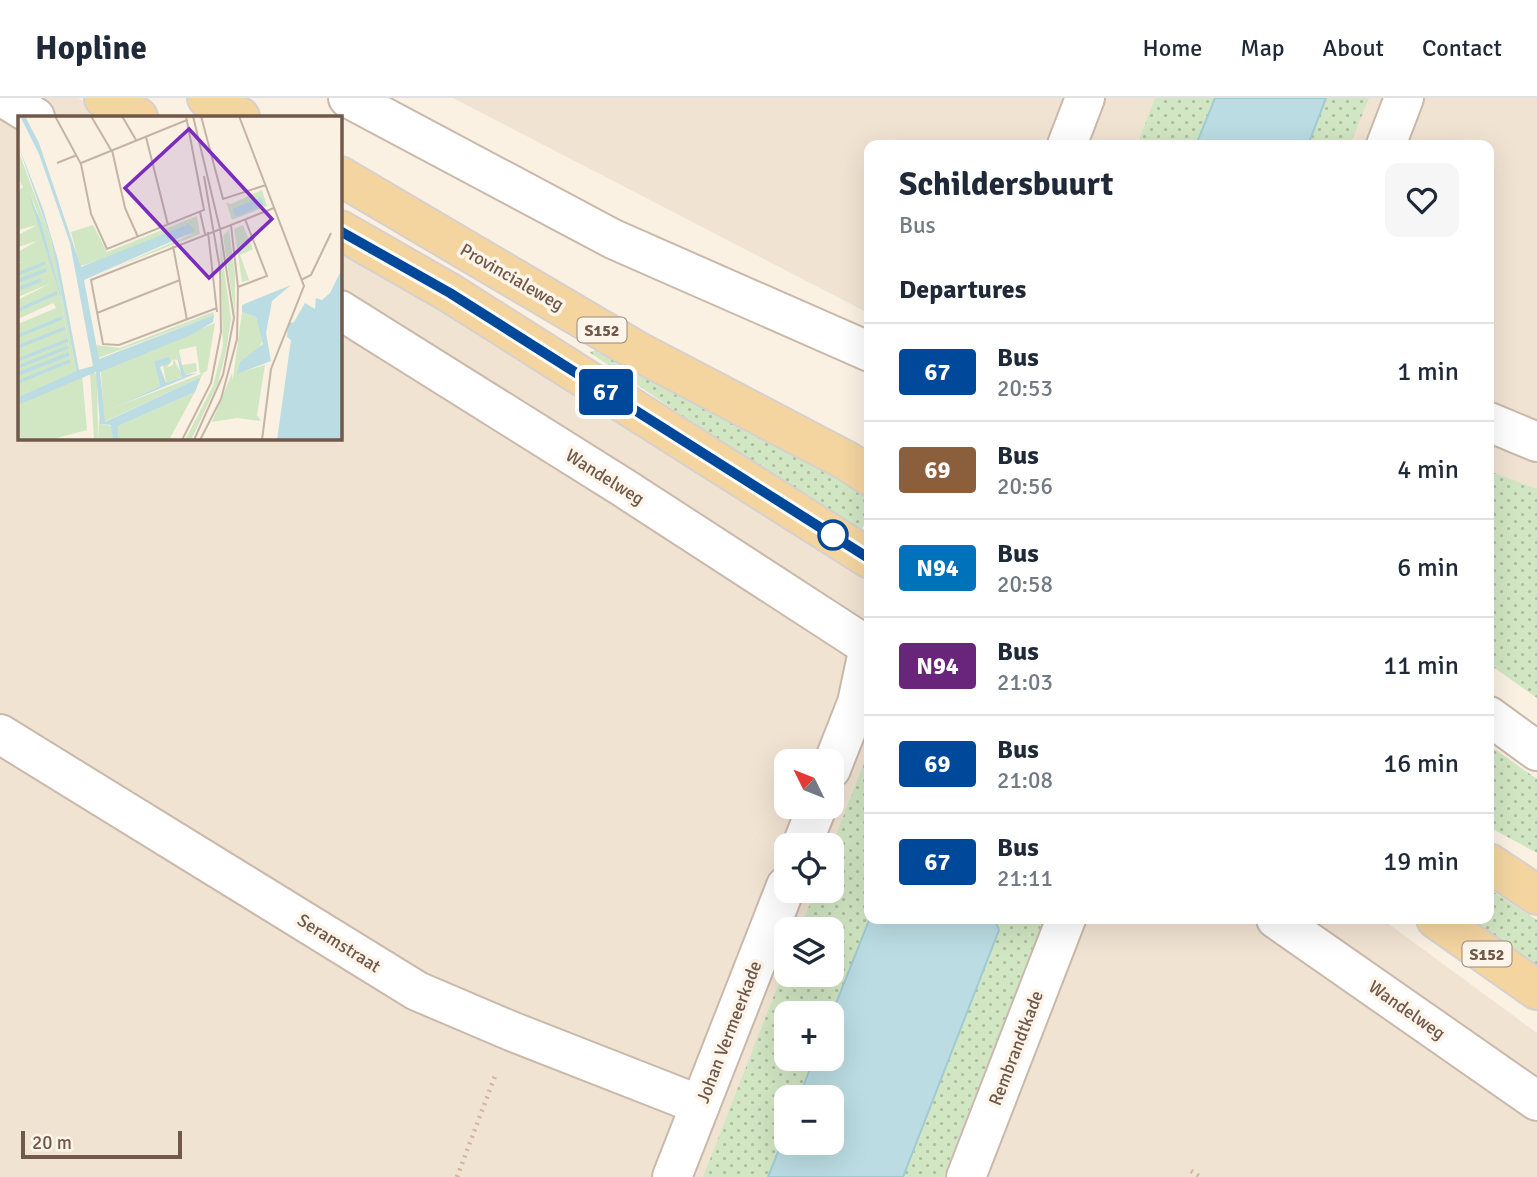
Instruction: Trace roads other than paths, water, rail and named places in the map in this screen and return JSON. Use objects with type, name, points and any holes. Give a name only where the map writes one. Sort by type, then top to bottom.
[{"type":"main road","points":[[104,98],[136,116]]},
{"type":"main road","points":[[207,98],[238,116]]},
{"type":"main road","name":"Provincialeweg","points":[[341,177],[639,352],[864,472]]},
{"type":"main road","name":"S152","points":[[341,231],[450,293],[864,555]]},
{"type":"main road","points":[[1494,866],[1537,895]]},
{"type":"main road","name":"S152","points":[[1443,924],[1537,990]]},
{"type":"street","points":[[4,98],[33,116]]},
{"type":"street","points":[[348,98],[613,239],[864,349]]},
{"type":"street","points":[[1069,140],[1085,98]]},
{"type":"street","points":[[1388,140],[1404,98]]},
{"type":"street","name":"Wandelweg","points":[[341,311],[864,643]]},
{"type":"street","points":[[1494,424],[1537,442]]},
{"type":"street","points":[[841,749],[863,707]]},
{"type":"street","points":[[1494,720],[1537,751]]},
{"type":"street","name":"Seramstraat","points":[[0,734],[417,991],[700,1105]]},
{"type":"street","name":"Johan Vermeerkade","points":[[672,1177],[779,903]]},
{"type":"street","name":"Rembrandtkade","points":[[965,1177],[1064,924]]},
{"type":"street","name":"Wandelweg","points":[[1283,924],[1537,1101]]},
{"type":"water","points":[[1215,98],[1326,98],[1310,140],[1198,140]]},
{"type":"water","points":[[868,924],[996,924],[999,930],[903,1177],[768,1177],[777,1155],[844,1155],[844,1085],[804,1085],[809,1071],[844,1071],[844,1001],[837,1001]]}]
